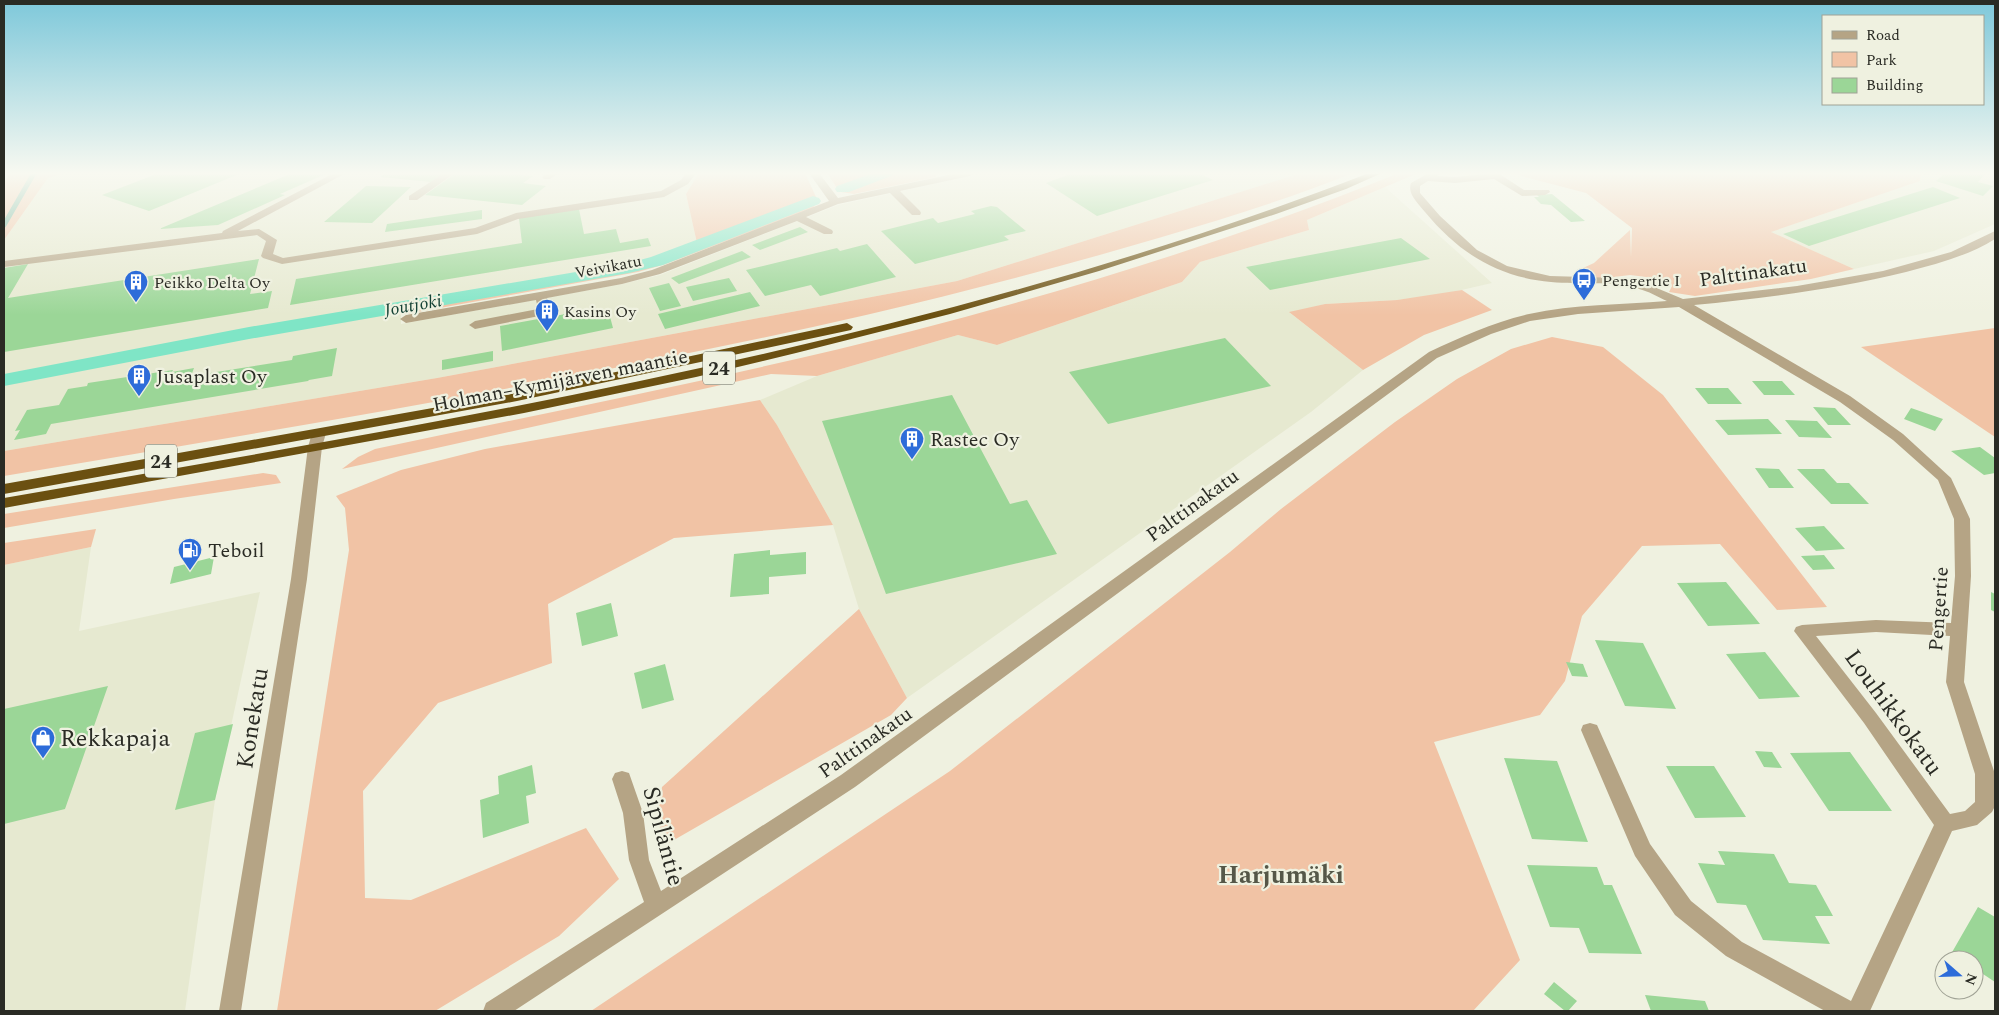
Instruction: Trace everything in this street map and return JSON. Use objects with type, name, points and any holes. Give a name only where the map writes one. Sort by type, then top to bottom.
[{"type":"highway","name":"Holman–Kymijärven maantie","points":[[4,488],[586,397],[787,352],[966,306],[1116,262],[1247,220]]},
{"type":"highway","name":"Holman–Kymijärven maantie","points":[[4,503],[317,440]]},
{"type":"street","points":[[220,237],[251,220]]},
{"type":"street","points":[[4,264],[258,232],[272,240],[267,256],[282,262],[477,231],[505,220]]},
{"type":"street","name":"Veivikatu","points":[[406,319],[622,281],[656,272],[787,220]]},
{"type":"street","points":[[806,220],[828,232]]},
{"type":"street","name":"Pengertie","points":[[1439,220],[1473,252],[1493,265],[1526,275],[1550,279],[1619,281],[1643,286],[1681,303],[1845,399],[1898,436],[1944,478],[1962,519],[1963,576],[1955,682],[1985,774],[1985,806],[1970,819],[1945,824]]},
{"type":"street","name":"Palttinakatu","points":[[494,1011],[848,781],[1433,355],[1487,330],[1542,315],[1681,303],[1794,289],[1881,275],[1939,259],[1983,242],[1995,234]]},
{"type":"street","points":[[475,325],[545,311],[541,295]]},
{"type":"street","name":"Konekatu","points":[[230,1011],[304,544],[317,440]]},
{"type":"street","name":"Louhikkokatu","points":[[1945,824],[1870,718],[1802,631],[1876,626],[1959,630]]},
{"type":"street","points":[[1590,730],[1642,850],[1684,908],[1734,949],[1847,1011]]},
{"type":"street","name":"Sipiläntie","points":[[622,779],[633,813],[639,860],[656,906]]},
{"type":"street","points":[[1858,1011],[1945,824]]},
{"type":"shaded area","points":[[18,220],[692,220],[697,243],[656,259],[627,266],[4,376],[4,240]]},
{"type":"shaded area","points":[[799,220],[1150,220],[957,281],[437,378],[4,451],[4,382],[246,336],[401,310],[401,324],[622,284],[660,275]]},
{"type":"shaded area","points":[[1307,220],[1422,220],[1492,283],[1444,294],[1397,300],[1325,304],[1290,313],[1363,370],[1311,412],[907,698],[859,609],[833,525],[777,425],[760,400],[817,376],[958,335],[997,345],[1182,282],[1200,262],[1309,230]]},
{"type":"shaded area","points":[[1804,220],[1995,220],[1995,224],[1934,251],[1854,269],[1770,232]]},
{"type":"shaded area","points":[[91,547],[79,631],[260,592],[215,800],[185,1011],[4,1011],[4,565]]},
{"type":"green space","points":[[4,220],[18,220],[4,240]]},
{"type":"green space","points":[[692,220],[756,220],[697,243]]},
{"type":"green space","points":[[765,220],[781,220],[666,264],[638,272],[401,315],[401,310],[628,270],[658,262]]},
{"type":"green space","points":[[1150,220],[1215,220],[1125,248],[1014,278],[866,315],[759,339],[436,402],[4,476],[4,451],[437,378],[957,281]]},
{"type":"green space","points":[[1276,220],[1307,220],[1309,230],[1200,262],[1182,282],[997,345],[958,335],[817,376],[771,374],[342,469],[358,457],[375,449],[644,393],[912,331],[1097,279]]},
{"type":"green space","points":[[1622,220],[1805,220],[1771,232],[1854,269],[1811,279],[1695,296],[1669,292],[1672,286],[1670,280],[1630,275],[1598,279],[1578,276],[1583,268],[1594,263],[1630,230],[1631,257],[1632,228]]},
{"type":"green space","points":[[1462,290],[1492,310],[1424,335],[1363,370],[1289,312],[1325,304],[1397,300]]},
{"type":"green space","points":[[1995,328],[1995,437],[1861,347]]},
{"type":"green space","points":[[1552,337],[1603,347],[1663,395],[1827,607],[1777,610],[1720,544],[1642,546],[1582,616],[1565,681],[1540,715],[1434,742],[1520,960],[1473,1011],[591,1011],[950,771],[1230,552],[1281,509],[1395,422],[1457,379],[1511,349]]},
{"type":"green space","points":[[760,400],[777,425],[833,525],[674,538],[548,604],[552,663],[438,703],[363,791],[365,898],[411,900],[586,828],[619,879],[559,936],[435,1011],[277,1011],[349,550],[345,508],[336,496],[401,470],[485,449]]},
{"type":"green space","points":[[263,473],[276,475],[281,483],[4,528],[4,514]]},
{"type":"green space","points":[[96,529],[91,547],[4,565],[4,543]]},
{"type":"green space","points":[[859,609],[907,698],[891,715],[667,844],[656,819],[662,787]]},
{"type":"building","points":[[180,220],[228,220],[218,225],[159,229]]},
{"type":"building","points":[[326,220],[375,220],[372,223],[324,222]]},
{"type":"building","points":[[412,220],[472,220],[385,232],[387,224]]},
{"type":"building","points":[[519,220],[581,220],[584,234],[616,229],[620,243],[648,238],[651,246],[290,305],[296,279],[522,243]]},
{"type":"building","points":[[924,220],[935,220],[938,223],[949,220],[1013,220],[1026,231],[1004,236],[1009,240],[915,264],[881,231]]},
{"type":"building","points":[[1569,220],[1585,221],[1571,222]]},
{"type":"building","points":[[1827,220],[1890,220],[1809,246],[1783,234]]},
{"type":"building","points":[[800,227],[808,232],[760,250],[752,245]]},
{"type":"building","points":[[1401,238],[1430,259],[1270,290],[1246,267]]},
{"type":"building","points":[[867,244],[896,277],[820,296],[811,285],[765,296],[746,270],[837,248],[840,251]]},
{"type":"building","points":[[742,251],[751,257],[679,284],[671,278]]},
{"type":"building","name":"Peikko Delta Oy","points":[[259,259],[250,294],[272,291],[268,308],[4,352],[4,268],[28,264],[8,298]]},
{"type":"building","points":[[729,278],[737,291],[693,301],[686,287]]},
{"type":"building","points":[[669,283],[681,306],[660,311],[649,288]]},
{"type":"building","points":[[750,292],[760,306],[665,329],[658,314]]},
{"type":"building","name":"Kasins Oy","points":[[571,313],[572,320],[609,313],[613,328],[502,351],[500,326]]},
{"type":"building","points":[[1225,338],[1271,386],[1108,424],[1069,372]]},
{"type":"building","name":"Jusaplast Oy","points":[[337,348],[332,376],[51,424],[46,434],[14,440],[20,430],[15,431],[27,410],[59,405],[68,389],[87,386],[88,383],[194,368],[191,376],[292,360],[293,356]]},
{"type":"building","points":[[493,351],[493,361],[442,370],[442,360]]},
{"type":"building","points":[[1752,381],[1782,381],[1795,395],[1764,395]]},
{"type":"building","points":[[1695,388],[1728,388],[1742,404],[1708,404]]},
{"type":"building","name":"Rastec Oy","points":[[952,395],[1010,504],[1027,500],[1057,554],[886,594],[822,421]]},
{"type":"building","points":[[1813,407],[1835,408],[1851,425],[1828,425]]},
{"type":"building","points":[[1911,408],[1943,419],[1935,431],[1904,419]]},
{"type":"building","points":[[1768,419],[1782,434],[1728,435],[1715,420]]},
{"type":"building","points":[[1785,420],[1817,421],[1832,438],[1799,437]]},
{"type":"building","points":[[1980,447],[1995,458],[1995,473],[1984,475],[1951,451]]},
{"type":"building","points":[[1755,468],[1779,469],[1794,488],[1769,488]]},
{"type":"building","points":[[1797,469],[1824,469],[1837,483],[1849,483],[1869,504],[1831,504]]},
{"type":"building","points":[[1824,526],[1845,549],[1816,551],[1795,528]]},
{"type":"building","points":[[770,550],[770,555],[806,552],[806,574],[769,577],[769,594],[730,597],[734,554]]},
{"type":"building","points":[[1824,555],[1835,569],[1813,570],[1801,556]]},
{"type":"building","points":[[214,557],[211,574],[170,584],[174,567]]},
{"type":"building","points":[[1726,582],[1760,624],[1708,626],[1677,583]]},
{"type":"building","points":[[1991,592],[1995,594],[1995,612],[1991,610]]},
{"type":"building","points":[[611,603],[618,636],[582,646],[576,613]]},
{"type":"building","points":[[1595,640],[1643,643],[1676,709],[1625,706]]},
{"type":"building","points":[[1765,652],[1800,697],[1759,699],[1726,654]]},
{"type":"building","points":[[1566,662],[1583,664],[1588,677],[1572,676]]},
{"type":"building","points":[[665,664],[674,700],[642,709],[634,673]]},
{"type":"building","name":"Rekkapaja","points":[[108,686],[65,809],[4,824],[4,709]]},
{"type":"building","points":[[233,724],[215,800],[175,810],[195,733]]},
{"type":"building","points":[[1755,751],[1772,752],[1782,768],[1764,767]]},
{"type":"building","points":[[1850,752],[1892,811],[1829,811],[1790,753]]},
{"type":"building","points":[[1504,758],[1557,761],[1588,842],[1532,839]]},
{"type":"building","points":[[532,765],[536,793],[526,796],[529,823],[483,838],[480,800],[499,794],[498,776]]},
{"type":"building","points":[[1666,766],[1714,766],[1746,817],[1695,818]]},
{"type":"building","points":[[1718,851],[1774,854],[1789,883],[1816,885],[1833,916],[1815,916],[1830,944],[1763,940],[1746,905],[1717,903],[1698,863],[1725,865]]},
{"type":"building","points":[[1527,865],[1597,867],[1604,885],[1612,885],[1642,954],[1589,953],[1579,928],[1550,927]]},
{"type":"building","points":[[1978,907],[1995,917],[1995,982],[1984,975],[1984,950],[1953,950]]},
{"type":"building","points":[[1554,982],[1577,1001],[1568,1011],[1565,1011],[1544,994]]},
{"type":"building","points":[[1645,995],[1705,1001],[1709,1011],[1651,1011]]},
{"type":"waterway","points":[[4,225],[7,220]]},
{"type":"waterway","name":"Joutjoki","points":[[4,380],[249,333],[629,268],[657,261],[763,220]]},
{"type":"place","name":"Pengertie I","points":[[1584,301]]},
{"type":"place","name":"Peikko Delta Oy","points":[[136,303]]},
{"type":"place","name":"Kasins Oy","points":[[547,332]]},
{"type":"place","name":"Jusaplast Oy","points":[[139,397]]},
{"type":"place","name":"Rastec Oy","points":[[912,460]]},
{"type":"place","name":"Teboil","points":[[190,571]]},
{"type":"place","name":"Rekkapaja","points":[[43,759]]},
{"type":"district","name":"Harjumäki","points":[[1281,874]]}]
